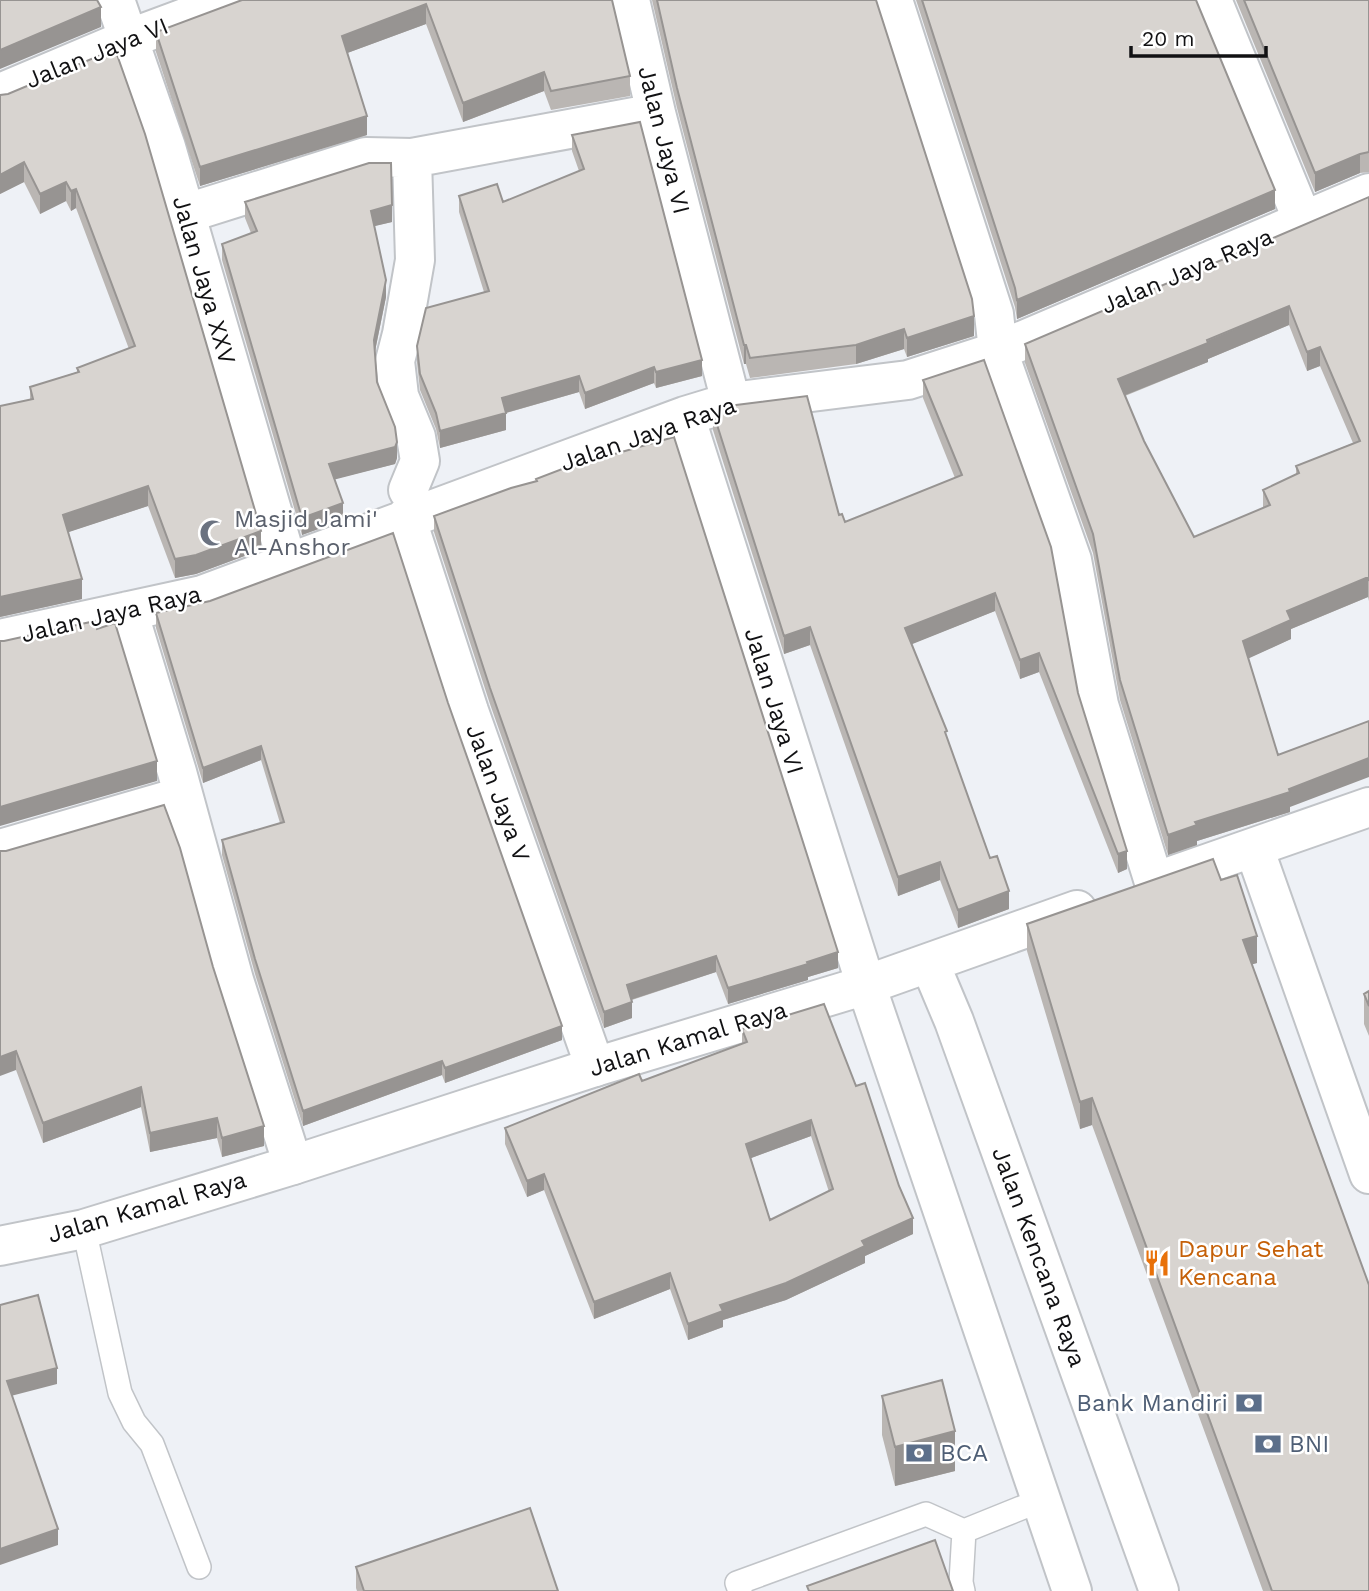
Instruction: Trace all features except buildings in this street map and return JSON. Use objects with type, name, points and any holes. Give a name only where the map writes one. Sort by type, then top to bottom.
[{"type":"street","name":"Jalan Jaya XXV","points":[[115,0],[166,147],[287,562]]},
{"type":"street","name":"Jalan Jaya VI","points":[[0,93],[128,39],[233,0]]},
{"type":"street","name":"Jalan Jaya VI","points":[[630,0],[656,113],[731,402]]},
{"type":"street","points":[[893,0],[994,314],[998,351],[1072,560],[1099,705],[1154,882]]},
{"type":"street","points":[[1212,0],[1303,221]]},
{"type":"street","points":[[184,214],[366,157],[412,158],[656,113]]},
{"type":"street","points":[[407,504],[420,461],[416,437],[399,396],[395,361],[415,260],[412,158]]},
{"type":"street","name":"Jalan Jaya Raya","points":[[0,639],[202,595],[287,562],[407,504],[511,482],[685,416],[731,402],[908,380],[998,351],[1369,193]]},
{"type":"street","name":"Jalan Jaya VI","points":[[685,416],[866,985]]},
{"type":"street","name":"Jalan Jaya V","points":[[407,504],[468,711],[595,1067]]},
{"type":"street","points":[[128,611],[234,980],[293,1165]]},
{"type":"street","points":[[0,849],[183,796]]},
{"type":"street","name":"Jalan Kamal Raya","points":[[0,1246],[85,1229],[595,1067],[866,985],[1369,807]]},
{"type":"street","points":[[1254,848],[1369,1174]]},
{"type":"street","name":"Jalan Kencana Raya","points":[[930,964],[954,1021],[1159,1591]]},
{"type":"street","points":[[866,985],[1072,1591]]},
{"type":"lane","points":[[85,1229],[120,1393],[134,1422],[152,1444],[199,1567]]},
{"type":"lane","points":[[740,1591],[737,1583],[926,1514],[964,1531],[1041,1500]]},
{"type":"lane","points":[[963,1591],[961,1582],[964,1531]]},
{"type":"place","name":"Masjid Jami' Al-Anshor","points":[[213,533]]},
{"type":"place","name":"Dapur Sehat Kencana","points":[[1157,1263]]},
{"type":"place","name":"Bank Mandiri","points":[[1249,1403]]},
{"type":"place","name":"BNI","points":[[1268,1444]]},
{"type":"place","name":"BCA","points":[[919,1453]]}]
